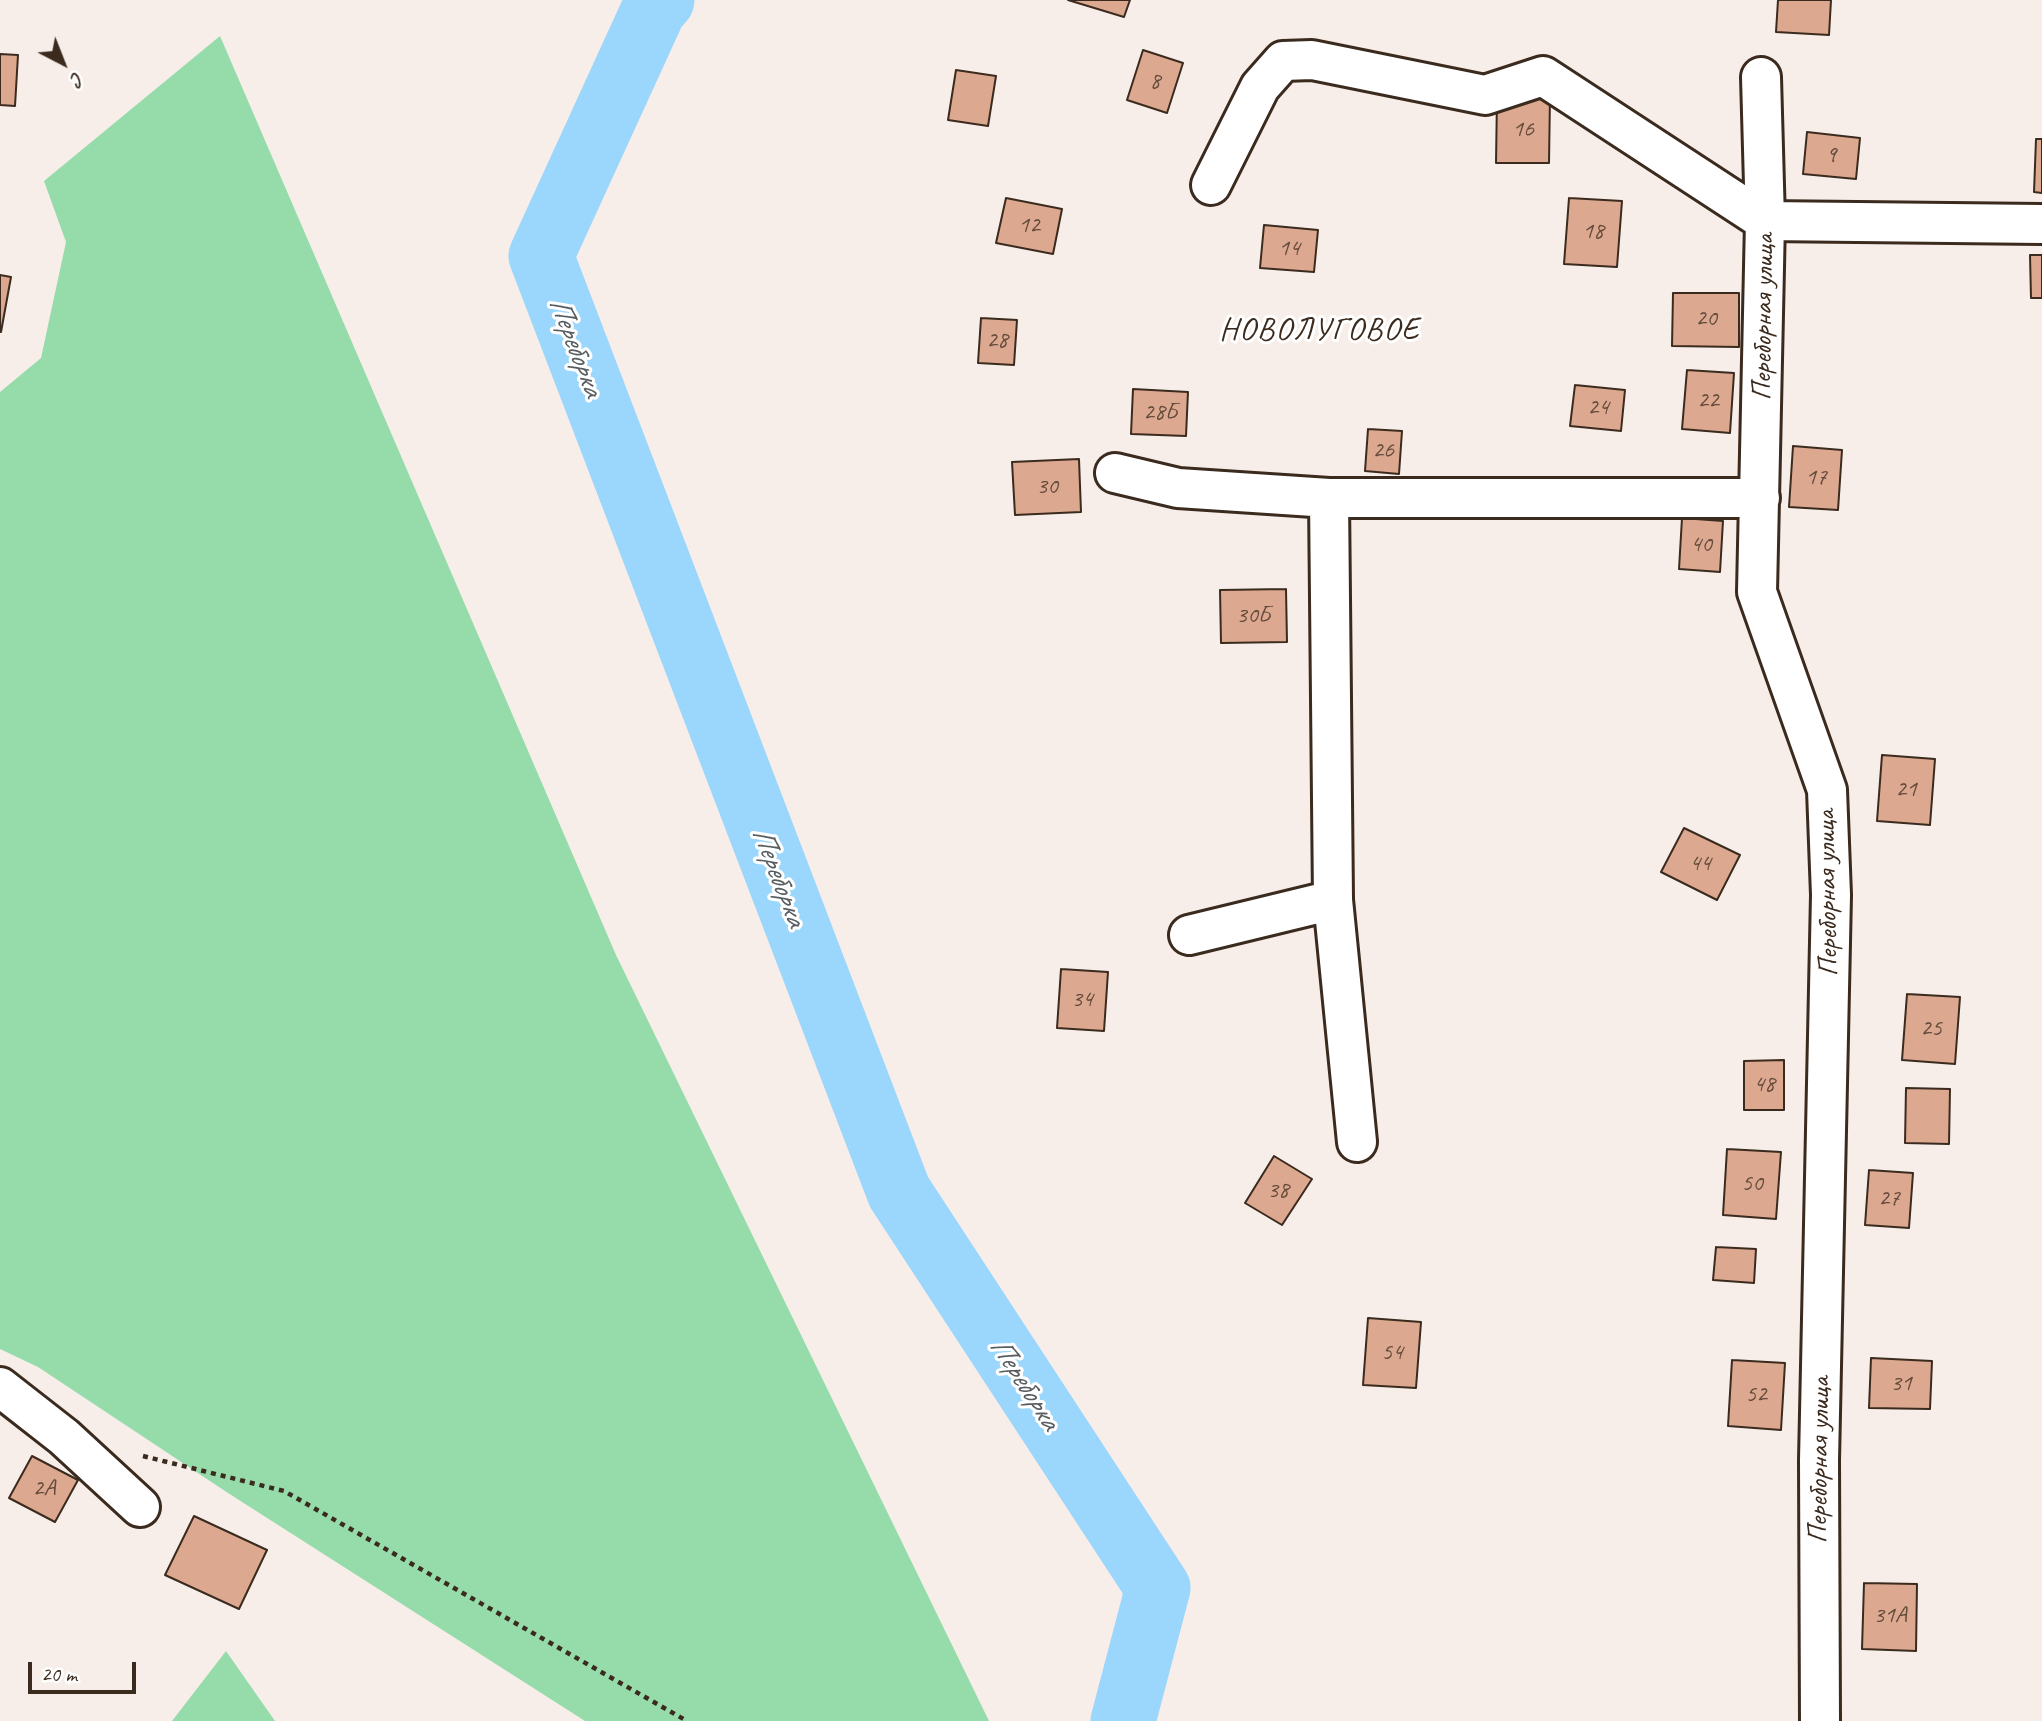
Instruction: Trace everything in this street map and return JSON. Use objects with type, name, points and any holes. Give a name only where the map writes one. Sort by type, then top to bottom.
[{"type":"street","points":[[1211,185],[1260,87],[1283,61],[1312,60],[1485,95],[1543,76],[1765,221],[2042,224]]},
{"type":"street","name":"Переборная улица","points":[[1761,77],[1765,221],[1757,592],[1827,790],[1831,895],[1819,1446],[1819,1721]]},
{"type":"street","points":[[1115,473],[1178,488],[1329,498],[1760,498]]},
{"type":"street","points":[[1329,498],[1333,901],[1357,1142]]},
{"type":"street","points":[[1189,935],[1333,901]]},
{"type":"street","points":[[0,1387],[64,1437],[140,1507]]},
{"type":"path","points":[[141,1456],[284,1491],[687,1721]]},
{"type":"green space","points":[[220,36],[616,955],[989,1721],[585,1721],[228,1493],[38,1367],[0,1349],[0,392],[41,358],[66,242],[44,181]]},
{"type":"green space","points":[[226,1651],[275,1721],[172,1721]]},
{"type":"building","points":[[1068,0],[1130,0],[1124,17]]},
{"type":"building","points":[[1778,0],[1831,0],[1829,35],[1776,32]]},
{"type":"building","points":[[1143,50],[1183,63],[1167,113],[1127,100]]},
{"type":"building","points":[[0,54],[18,55],[15,106],[0,105]]},
{"type":"building","points":[[956,70],[996,76],[988,126],[948,120]]},
{"type":"building","points":[[1497,96],[1550,96],[1549,163],[1496,163]]},
{"type":"building","points":[[1807,132],[1860,138],[1856,179],[1803,174]]},
{"type":"building","points":[[2036,139],[2042,139],[2042,193],[2034,192]]},
{"type":"building","points":[[1006,198],[1062,209],[1053,254],[996,243]]},
{"type":"building","points":[[1569,198],[1622,201],[1617,267],[1564,264]]},
{"type":"building","points":[[1264,225],[1318,230],[1314,272],[1260,268]]},
{"type":"building","points":[[2030,255],[2042,255],[2042,298],[2031,298]]},
{"type":"building","points":[[0,275],[11,277],[1,332],[0,332]]},
{"type":"building","points":[[1673,293],[1739,293],[1739,347],[1672,346]]},
{"type":"building","points":[[981,318],[1017,320],[1014,365],[978,363]]},
{"type":"building","points":[[1687,370],[1734,373],[1730,433],[1682,429]]},
{"type":"building","points":[[1575,385],[1625,390],[1621,431],[1570,426]]},
{"type":"building","points":[[1133,389],[1188,392],[1186,436],[1131,434]]},
{"type":"building","points":[[1368,429],[1402,431],[1399,474],[1365,471]]},
{"type":"building","points":[[1793,446],[1842,450],[1838,510],[1789,507]]},
{"type":"building","points":[[1079,459],[1081,512],[1015,515],[1012,462]]},
{"type":"building","points":[[1682,518],[1723,521],[1720,572],[1679,569]]},
{"type":"building","points":[[1286,589],[1287,642],[1221,643],[1220,590]]},
{"type":"building","points":[[1882,755],[1935,759],[1930,825],[1877,821]]},
{"type":"building","points":[[1684,828],[1740,855],[1717,900],[1661,872]]},
{"type":"building","points":[[1061,969],[1108,972],[1104,1031],[1057,1028]]},
{"type":"building","points":[[1907,994],[1960,997],[1955,1064],[1902,1060]]},
{"type":"building","points":[[1784,1060],[1784,1110],[1744,1110],[1744,1061]]},
{"type":"building","points":[[1906,1088],[1950,1089],[1949,1144],[1905,1143]]},
{"type":"building","points":[[1727,1149],[1781,1152],[1776,1219],[1723,1215]]},
{"type":"building","points":[[1274,1156],[1312,1179],[1282,1225],[1245,1203]]},
{"type":"building","points":[[1869,1170],[1913,1173],[1909,1228],[1865,1225]]},
{"type":"building","points":[[1716,1247],[1756,1249],[1754,1283],[1713,1280]]},
{"type":"building","points":[[1368,1318],[1421,1322],[1416,1388],[1363,1385]]},
{"type":"building","points":[[1871,1358],[1932,1361],[1930,1409],[1869,1408]]},
{"type":"building","points":[[1732,1360],[1785,1363],[1781,1430],[1728,1426]]},
{"type":"building","points":[[32,1456],[78,1480],[55,1522],[9,1498]]},
{"type":"building","points":[[194,1516],[267,1550],[239,1609],[165,1575]]},
{"type":"building","points":[[1864,1583],[1917,1584],[1916,1651],[1862,1649]]},
{"type":"waterway","name":"Переборка","points":[[662,0],[654,9],[541,256],[899,1192],[1158,1588],[1123,1721]]},
{"type":"district","name":"НОВОЛУГОВОЕ","points":[[1320,331]]}]
